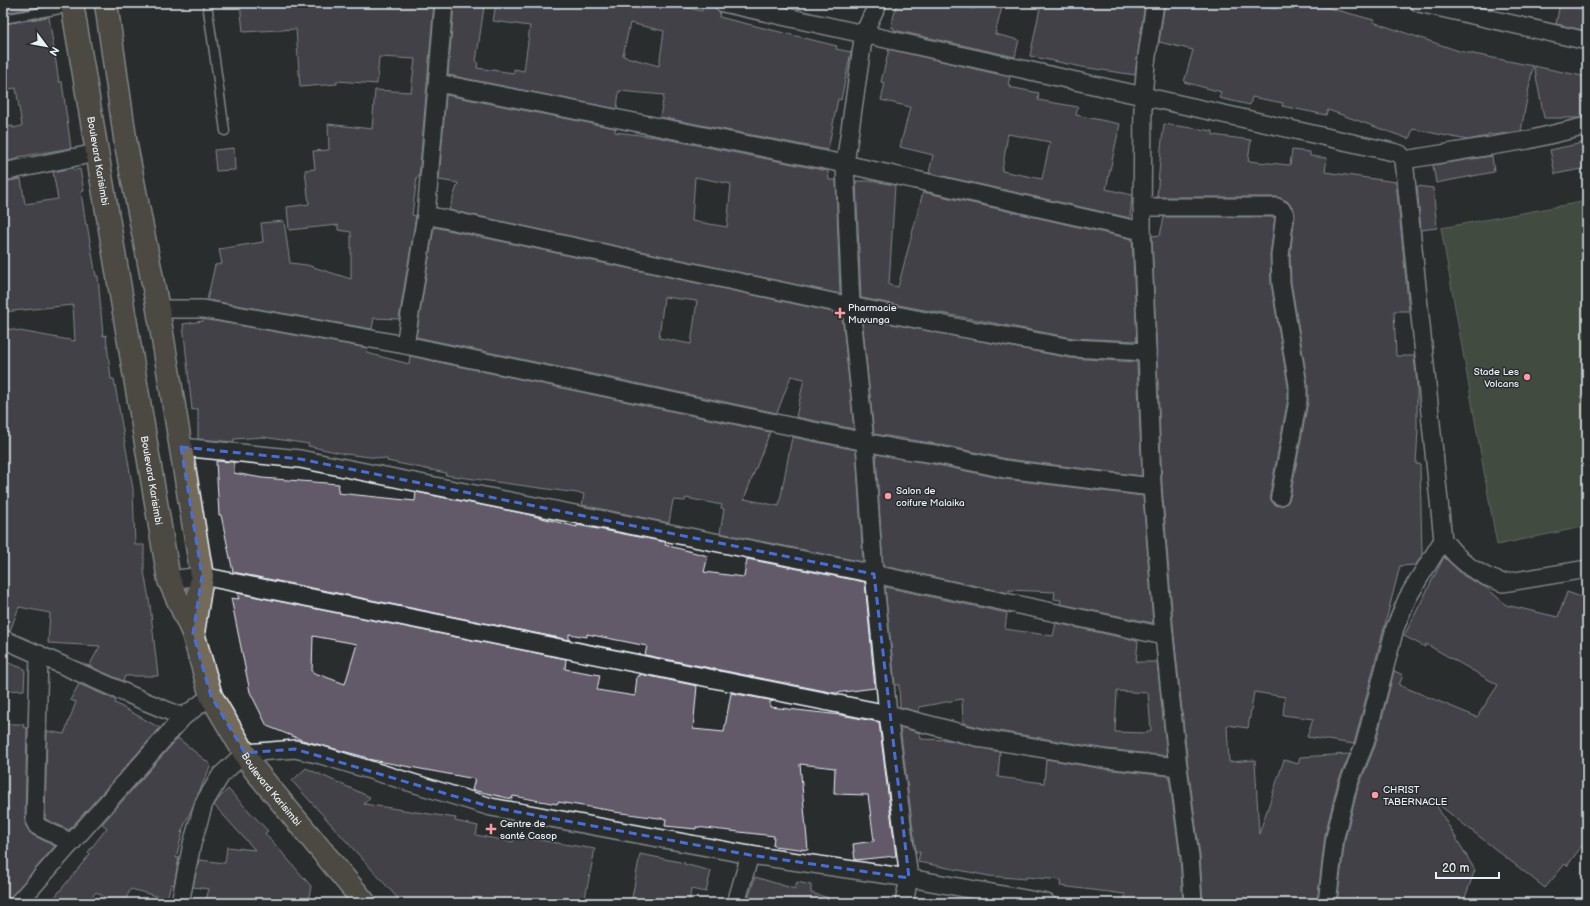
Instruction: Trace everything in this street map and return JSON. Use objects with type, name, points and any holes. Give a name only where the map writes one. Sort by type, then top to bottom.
[{"type":"main road","points":[[106,3],[126,145],[158,309],[202,576],[193,634]]},
{"type":"main road","name":"Boulevard Karisimbi","points":[[72,5],[169,580],[193,634],[211,696],[254,769],[365,903]]},
{"type":"street","points":[[405,344],[426,215],[444,3]]},
{"type":"street","points":[[723,3],[864,33],[1400,154],[1406,166],[1443,540],[1456,555],[1471,568],[1487,577],[1503,583],[1587,569]]},
{"type":"street","points":[[878,3],[864,33],[845,164],[851,306],[865,442],[874,574],[888,714],[909,878],[904,903]]},
{"type":"street","points":[[1155,3],[1146,63],[1143,97],[1142,208],[1152,487],[1164,636],[1178,767],[1190,857],[1193,903]]},
{"type":"street","points":[[1419,3],[1587,41]]},
{"type":"street","points":[[438,83],[845,164],[1142,231]]},
{"type":"street","points":[[1404,160],[1528,140],[1587,126]]},
{"type":"street","points":[[3,172],[96,153]]},
{"type":"street","points":[[1142,208],[1277,207],[1285,214],[1280,256],[1281,283],[1298,385],[1298,400],[1280,496]]},
{"type":"street","points":[[426,215],[851,306],[961,328],[1072,348],[1147,352]]},
{"type":"street","points":[[158,309],[203,309],[405,344],[899,449],[935,454],[1005,469],[1152,487]]},
{"type":"street","points":[[181,447],[300,460],[874,574],[1164,636]]},
{"type":"street","points":[[1327,903],[1335,838],[1346,792],[1365,743],[1395,628],[1414,586],[1443,540]]},
{"type":"street","points":[[169,580],[202,576],[888,714],[984,739],[1106,759],[1178,767]]},
{"type":"street","points":[[3,639],[183,717]]},
{"type":"street","points":[[39,654],[35,822],[40,828],[72,843]]},
{"type":"street","points":[[18,903],[183,717],[211,696]]},
{"type":"street","points":[[180,903],[192,844],[204,803],[221,775],[245,753],[295,749],[321,755],[491,807],[750,855],[909,878],[1044,903]]},
{"type":"street","points":[[736,903],[750,855]]},
{"type":"lane","points":[[207,3],[225,131]]},
{"type":"lane","points":[[3,19],[72,5]]},
{"type":"highlighted area","points":[[181,447],[300,459],[874,574],[909,878],[750,855],[491,807],[295,749],[245,753],[211,696],[193,633],[202,576]]},
{"type":"green space","name":"Stade Les Volcans","points":[[1587,201],[1587,526],[1497,545],[1441,228]]},
{"type":"building","points":[[3,3],[47,3],[47,6],[3,13]]},
{"type":"building","points":[[240,3],[337,3],[337,8],[373,5],[373,3],[434,3],[419,177],[417,177],[412,215],[416,216],[399,319],[374,318],[372,329],[207,300],[215,265],[222,264],[219,249],[263,242],[261,223],[284,221],[290,263],[307,265],[351,279],[351,232],[338,230],[338,225],[289,230],[287,207],[309,204],[305,170],[315,169],[313,151],[329,150],[328,124],[372,129],[375,90],[411,92],[415,59],[379,57],[377,84],[337,81],[337,84],[300,87],[296,29],[243,32]]},
{"type":"building","points":[[496,3],[560,3],[589,7],[590,3],[667,3],[702,11],[703,3],[713,3],[716,10],[720,12],[719,17],[837,46],[836,49],[851,52],[841,100],[838,99],[828,150],[660,117],[664,95],[619,91],[617,109],[448,75],[454,5],[458,4],[484,7],[476,62],[478,62],[477,68],[514,73],[514,69],[524,71],[530,26],[493,21]],"holes":[[[630,23],[664,31],[659,66],[623,56]]]},
{"type":"building","points":[[897,3],[954,3],[974,9],[975,3],[1003,3],[995,34],[1019,40],[1015,57],[894,30],[894,28],[891,27]]},
{"type":"building","points":[[1041,3],[1145,3],[1135,75],[1082,67],[1030,56]]},
{"type":"building","points":[[1165,3],[1190,3],[1205,6],[1206,3],[1247,3],[1276,9],[1277,3],[1310,3],[1374,20],[1373,22],[1459,51],[1533,66],[1521,131],[1494,135],[1488,134],[1488,136],[1467,140],[1413,129],[1409,139],[1328,110],[1326,115],[1282,106],[1283,103],[1252,97],[1250,105],[1219,98],[1221,92],[1184,82],[1193,50],[1159,42]]},
{"type":"building","points":[[1560,3],[1587,3],[1587,31],[1556,24]]},
{"type":"building","points":[[49,17],[59,82],[62,82],[71,148],[18,157],[18,159],[3,162],[3,127],[13,126],[13,128],[22,126],[16,88],[3,90],[3,63],[7,63],[3,36],[3,24]]},
{"type":"building","points":[[889,49],[1010,77],[1008,84],[1010,85],[1009,87],[1039,93],[1038,100],[1078,107],[1076,115],[1120,124],[1106,189],[1132,195],[1130,218],[929,173],[933,155],[900,147],[910,107],[881,100],[885,83],[881,82]],"holes":[[[1008,134],[1050,142],[1042,179],[1002,171]]]},
{"type":"building","points":[[1534,66],[1587,77],[1587,116],[1578,118],[1544,118]]},
{"type":"building","points":[[446,95],[615,128],[615,132],[656,137],[828,171],[829,180],[836,180],[840,294],[449,210],[458,183],[439,180]],"holes":[[[695,177],[731,184],[727,227],[692,221]]]},
{"type":"building","points":[[1164,124],[1213,131],[1213,135],[1251,140],[1248,161],[1290,165],[1292,150],[1310,152],[1310,156],[1327,158],[1325,172],[1396,182],[1409,311],[1394,311],[1396,356],[1414,356],[1417,385],[1418,430],[1416,464],[1420,464],[1422,555],[1416,565],[1400,566],[1354,744],[1307,737],[1313,719],[1283,715],[1285,697],[1254,692],[1248,728],[1227,725],[1229,762],[1255,760],[1259,834],[1284,760],[1298,764],[1300,757],[1350,754],[1338,782],[1325,835],[1317,903],[1203,903],[1200,856],[1188,766],[1174,635],[1162,486],[1152,236],[1160,235],[1164,217],[1275,217],[1270,255],[1271,283],[1288,386],[1288,399],[1270,494],[1273,503],[1278,506],[1284,505],[1290,498],[1308,402],[1308,385],[1291,282],[1290,256],[1295,215],[1293,208],[1287,201],[1277,197],[1157,197]]},
{"type":"building","points":[[1587,142],[1587,168],[1555,174],[1550,150]]},
{"type":"building","points":[[234,148],[235,170],[216,171],[214,150]]},
{"type":"building","points":[[1492,156],[1494,172],[1436,183],[1433,165]]},
{"type":"building","points":[[73,168],[74,170],[80,169],[84,191],[81,192],[86,225],[87,224],[96,276],[98,276],[103,336],[106,335],[111,379],[114,379],[133,489],[135,545],[144,545],[144,571],[150,605],[158,676],[125,676],[123,681],[89,666],[100,646],[48,643],[50,613],[19,607],[10,631],[3,629],[3,328],[75,341],[73,305],[3,312],[3,182],[21,179],[25,204],[58,199],[53,172]]},
{"type":"building","points":[[856,181],[874,181],[895,185],[889,285],[898,287],[923,192],[1132,239],[1137,341],[1073,338],[861,298]]},
{"type":"building","points":[[1417,186],[1433,188],[1437,228],[1421,230]]},
{"type":"building","points":[[434,227],[842,314],[854,429],[796,417],[804,379],[791,376],[777,413],[416,337]],"holes":[[[664,297],[697,301],[691,344],[659,338]]]},
{"type":"building","points":[[862,318],[1070,358],[1137,362],[1142,476],[1007,459],[937,444],[874,434]]},
{"type":"building","points":[[203,319],[368,348],[367,353],[409,364],[410,356],[770,432],[744,499],[779,506],[792,437],[856,450],[863,562],[720,533],[724,509],[721,508],[722,505],[686,498],[685,501],[673,500],[669,523],[582,505],[584,494],[445,475],[446,473],[387,461],[387,459],[345,454],[308,446],[309,444],[263,437],[234,439],[234,442],[198,439],[198,409],[192,410],[183,324],[203,321]]},
{"type":"building","points":[[876,454],[1004,479],[1143,496],[1153,623],[1060,604],[1061,600],[1054,599],[1055,592],[1009,590],[1009,593],[883,566]]},
{"type":"building","points":[[216,461],[234,462],[234,473],[262,478],[339,484],[338,493],[415,501],[416,492],[526,514],[577,527],[577,525],[666,542],[665,545],[708,556],[704,572],[744,577],[747,559],[865,582],[875,688],[835,693],[645,655],[647,646],[587,634],[587,637],[569,634],[569,640],[233,572],[221,515],[219,515]]},
{"type":"building","points":[[1444,557],[1464,576],[1487,588],[1506,605],[1558,617],[1567,592],[1587,599],[1587,839],[1567,866],[1565,864],[1545,888],[1434,801],[1475,870],[1463,903],[1337,903],[1345,839],[1358,788],[1375,746],[1394,671],[1403,675],[1399,685],[1477,717],[1498,685],[1426,644],[1425,647],[1404,636]]},
{"type":"building","points":[[885,587],[1007,613],[1005,629],[1053,636],[1056,623],[1138,641],[1136,662],[1157,662],[1167,756],[1107,749],[986,729],[963,723],[962,699],[919,707],[919,712],[900,707],[899,685],[895,685]],"holes":[[[1117,691],[1148,693],[1151,731],[1148,731],[1148,733],[1115,732]]]},
{"type":"building","points":[[237,593],[566,659],[565,669],[600,675],[597,690],[635,696],[637,676],[640,676],[640,674],[697,686],[693,729],[724,732],[731,693],[774,701],[770,702],[770,707],[841,715],[879,722],[896,856],[855,860],[853,844],[874,841],[868,795],[834,794],[835,768],[800,764],[808,850],[773,846],[774,836],[696,827],[696,829],[665,826],[666,819],[558,802],[557,804],[513,796],[512,799],[472,790],[475,779],[367,759],[365,757],[302,740],[267,726],[250,692],[231,598],[239,599]],"holes":[[[313,636],[357,644],[345,684],[312,672]]]},
{"type":"building","points":[[3,661],[25,669],[24,690],[3,691]]},
{"type":"building","points":[[79,684],[116,700],[115,703],[160,728],[69,830],[45,819],[47,731],[64,734],[76,702],[70,700]]},
{"type":"building","points":[[6,724],[24,724],[23,727],[27,728],[26,826],[33,835],[55,846],[9,900],[3,903],[3,772]]},
{"type":"building","points":[[900,727],[920,733],[921,739],[948,740],[1000,752],[998,777],[1044,783],[1046,759],[1104,769],[1169,776],[1180,858],[1183,903],[1125,899],[1125,894],[1060,886],[1061,880],[989,876],[918,862],[920,852],[916,853]]},
{"type":"building","points":[[178,738],[211,765],[181,833],[183,831],[176,858],[179,858],[174,885],[171,884],[167,899],[131,889],[123,903],[115,903],[96,892],[87,903],[50,903],[90,854],[88,852],[107,828],[102,824]]},
{"type":"building","points":[[306,768],[370,797],[364,804],[456,818],[455,821],[478,826],[476,835],[513,842],[514,836],[595,849],[584,903],[402,903],[292,781]]},
{"type":"building","points":[[228,789],[268,831],[265,833],[311,886],[308,903],[205,903],[209,889],[193,887],[199,860],[225,863],[227,847],[255,850],[214,805]]},
{"type":"building","points":[[640,854],[685,863],[684,864],[711,871],[706,892],[691,889],[689,903],[631,903]]},
{"type":"building","points":[[755,877],[795,889],[797,882],[811,885],[811,893],[829,898],[828,903],[747,903]]},
{"type":"place","name":"Pharmacie Muvunga","points":[[840,313]]},
{"type":"place","name":"Stade Les Volcans","points":[[1527,377]]},
{"type":"place","name":"Salon de coifure Malaika","points":[[888,496]]},
{"type":"place","name":"CHRIST TABERNACLE","points":[[1375,795]]},
{"type":"place","name":"Centre de santé Casop","points":[[491,829]]}]
